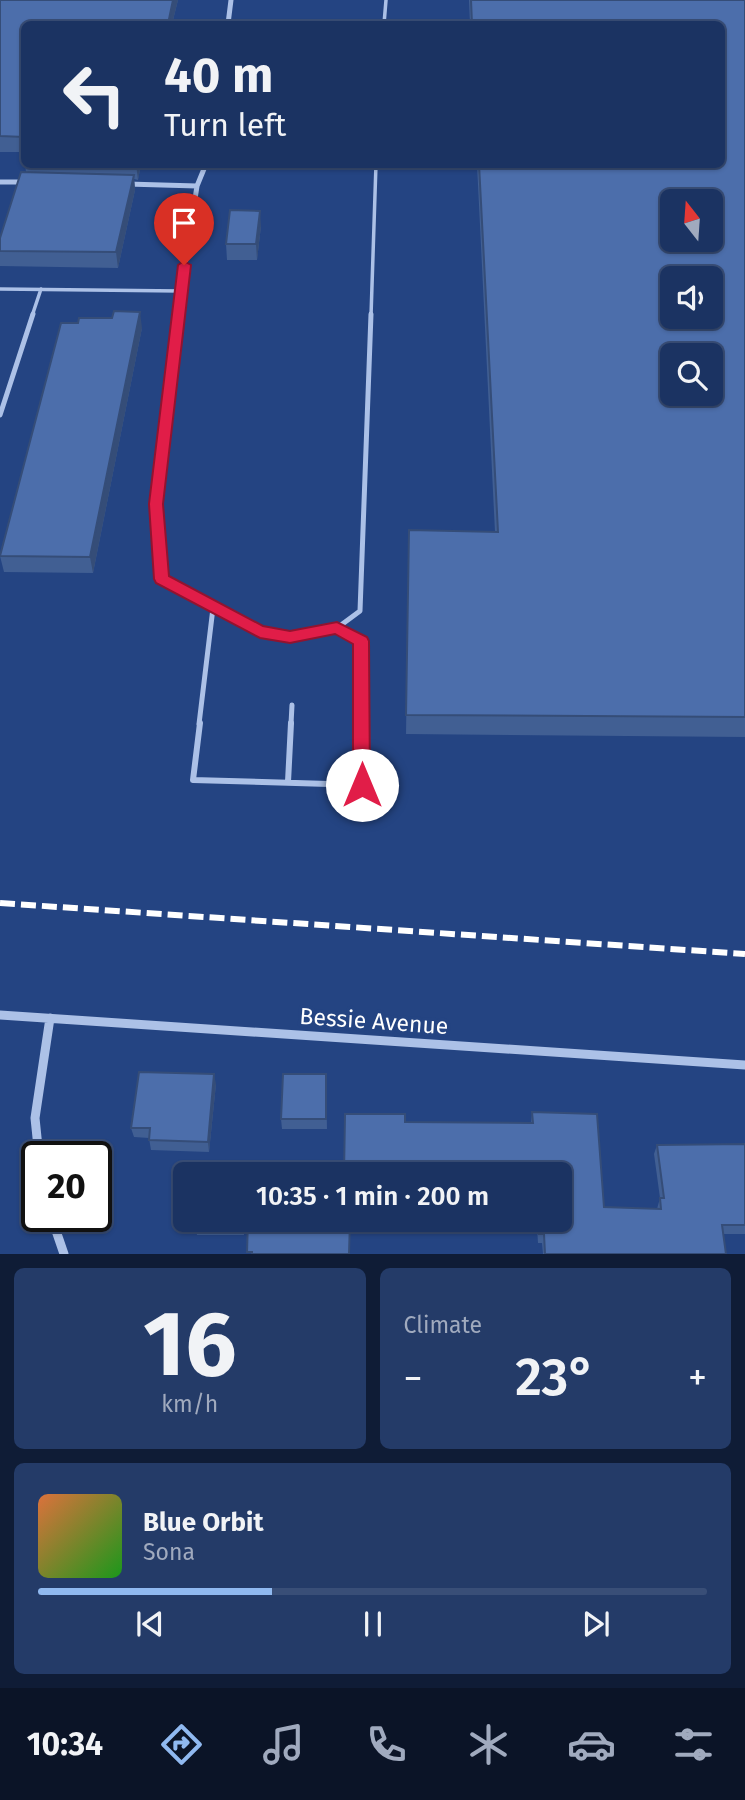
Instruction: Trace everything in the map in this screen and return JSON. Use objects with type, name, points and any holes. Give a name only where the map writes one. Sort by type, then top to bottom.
[{"type":"street","points":[[228,21],[231,0]]},
{"type":"street","points":[[162,579],[156,504],[180,291],[197,186],[204,168]]},
{"type":"street","points":[[0,182],[40,183]]},
{"type":"street","points":[[118,184],[197,186]]},
{"type":"street","name":"Bessie Avenue","points":[[0,1015],[745,1065]]},
{"type":"street","points":[[37,1141],[35,1118],[50,1018]]},
{"type":"street","points":[[56,1232],[64,1254]]},
{"type":"lane","points":[[384,21],[386,0]]},
{"type":"lane","points":[[162,579],[260,632],[290,637],[337,628],[360,611],[376,168]]},
{"type":"lane","points":[[0,289],[180,291]]},
{"type":"lane","points":[[0,415],[41,289]]},
{"type":"lane","points":[[213,608],[193,780],[362,785],[361,641],[337,628]]},
{"type":"lane","points":[[288,782],[292,705]]},
{"type":"building","points":[[0,0],[173,0],[169,21],[21,21],[21,137],[0,136]]},
{"type":"building","points":[[471,0],[745,0],[745,717],[406,715],[409,530],[498,532],[479,168],[725,168],[725,21],[472,21]]},
{"type":"building","points":[[21,172],[134,175],[116,252],[0,251],[0,238]]},
{"type":"building","points":[[230,210],[260,211],[256,244],[226,244]]},
{"type":"building","points":[[114,311],[140,312],[90,557],[0,556],[61,323],[78,323],[79,318],[112,318]]},
{"type":"building","points":[[139,1072],[214,1074],[208,1142],[149,1140],[150,1128],[131,1128]]},
{"type":"building","points":[[283,1074],[326,1074],[326,1119],[281,1119]]},
{"type":"building","points":[[532,1112],[597,1114],[604,1207],[661,1209],[660,1198],[664,1198],[657,1145],[745,1144],[745,1225],[722,1225],[726,1254],[545,1254],[544,1234],[539,1232],[572,1232],[572,1162],[344,1162],[345,1114],[405,1114],[405,1122],[533,1123]]},
{"type":"building","points":[[200,1161],[246,1161],[246,1162]]},
{"type":"building","points":[[248,1232],[350,1232],[349,1254],[247,1252]]},
{"type":"railway","points":[[0,903],[745,954]]},
{"type":"route","points":[[184,265],[156,504],[162,579],[260,632],[290,637],[337,628],[361,641],[362,785]]}]
